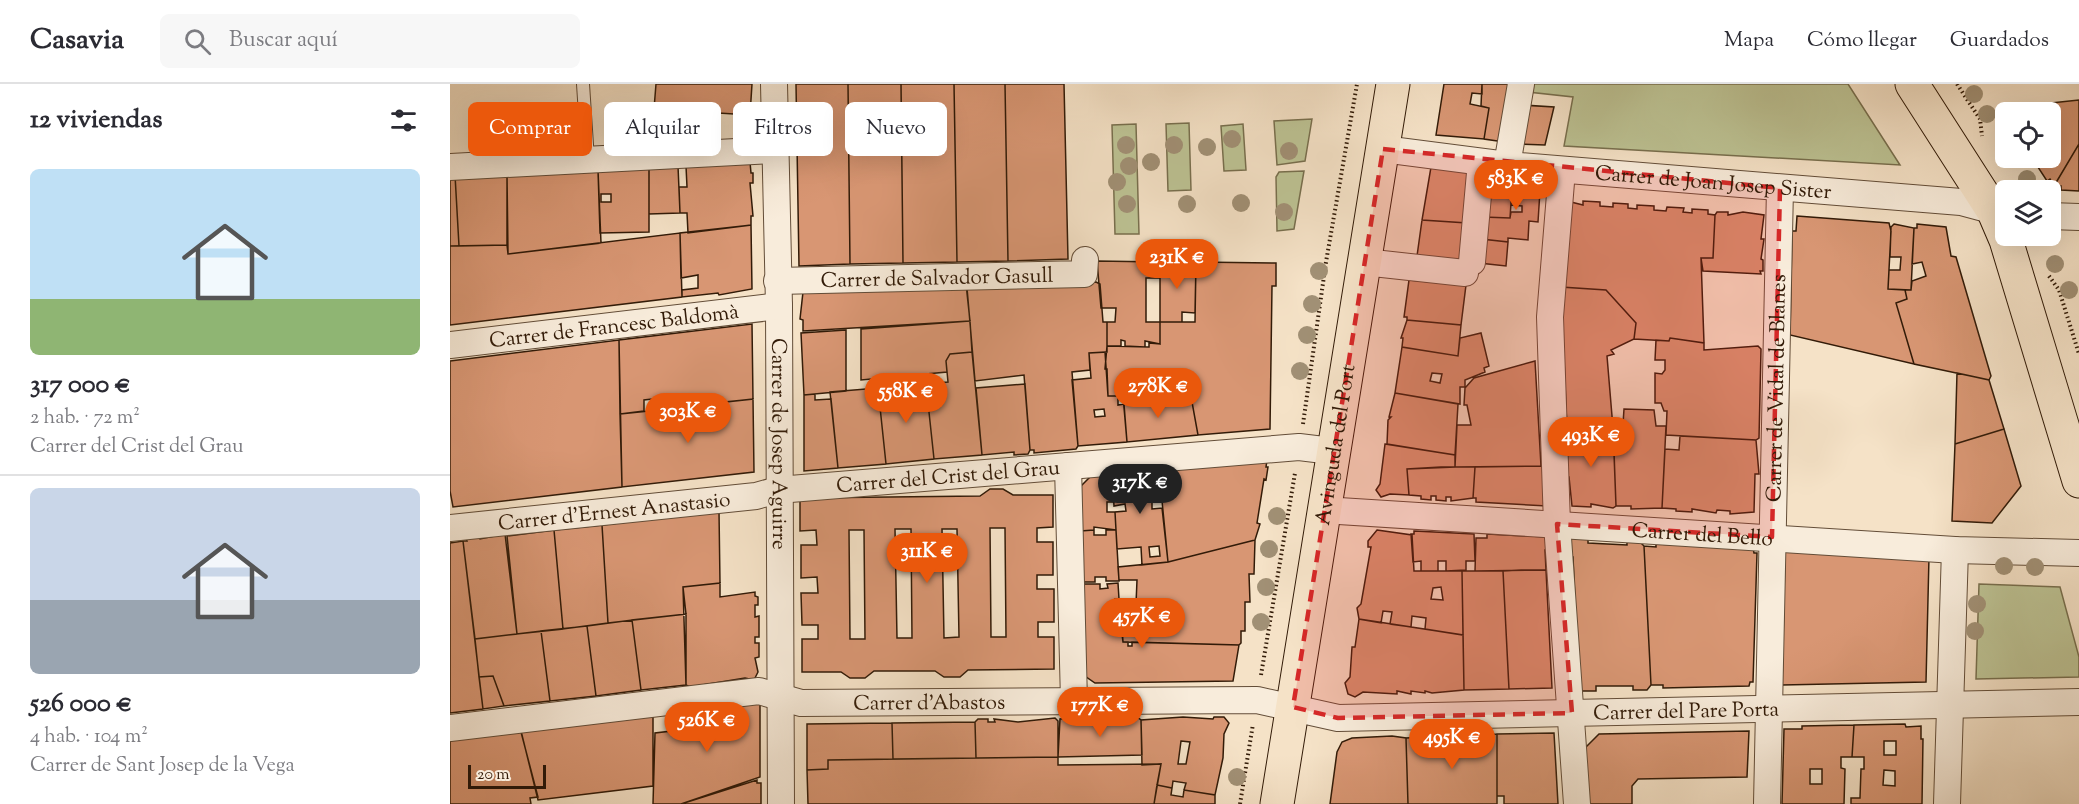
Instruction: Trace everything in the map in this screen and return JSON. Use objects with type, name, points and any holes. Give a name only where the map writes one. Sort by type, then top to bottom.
[{"type":"main road","name":"Avinguda del Port","points":[[1277,804],[1332,451],[1393,84]]},
{"type":"main road","points":[[1912,84],[1995,205]]},
{"type":"main road","points":[[2008,246],[2079,482]]},
{"type":"street","name":"Carrer de Josep Aguirre","points":[[774,84],[774,102]]},
{"type":"street","points":[[1507,165],[1521,84]]},
{"type":"street","name":"Carrer de Joan Josep Sister","points":[[1383,149],[1507,165],[1961,202],[1995,211]]},
{"type":"street","points":[[450,167],[733,152]]},
{"type":"street","name":"Carrer de Josep Aguirre","points":[[774,156],[783,696],[781,804]]},
{"type":"street","points":[[1364,262],[1468,267],[1481,162]]},
{"type":"street","points":[[1562,170],[1550,300],[1557,524],[1577,804]]},
{"type":"street","name":"Carrer de Vidal de Blanes","points":[[1767,804],[1780,188]]},
{"type":"street","points":[[2061,216],[2079,217]]},
{"type":"street","name":"Carrer de Salvador Gasull","points":[[778,294],[1084,274],[1085,260]]},
{"type":"street","name":"Carrer de Francesc Baldomà","points":[[450,345],[778,294]]},
{"type":"street","name":"Carrer del Crist del Grau","points":[[778,490],[1299,447],[1332,451]]},
{"type":"street","points":[[1068,466],[1074,701]]},
{"type":"street","name":"Carrer d'Ernest Anastasio","points":[[450,528],[756,496],[778,490]]},
{"type":"street","name":"Carrer del Bello","points":[[1323,510],[1954,550],[2079,553]]},
{"type":"street","points":[[1947,804],[1954,550]]},
{"type":"street","name":"Carrer d'Abastos","points":[[450,728],[759,691],[801,703],[1257,700],[1293,707]]},
{"type":"street","name":"Carrer del Pare Porta","points":[[1293,707],[1338,718],[2079,702]]},
{"type":"lane","points":[[583,84],[588,160]]},
{"type":"path","points":[[1302,427],[1326,262],[1357,84]]},
{"type":"path","points":[[1957,84],[1980,119],[1983,141]]},
{"type":"path","points":[[2045,271],[2060,290],[2079,354]]},
{"type":"path","points":[[1260,679],[1296,467]]},
{"type":"path","points":[[1240,804],[1254,719]]},
{"type":"highlighted area","points":[[1383,149],[1780,188],[1772,537],[1557,524],[1572,713],[1338,718],[1293,707]]},
{"type":"green space","points":[[1530,84],[1848,84],[1900,165],[1564,146],[1573,97],[1528,92]]},
{"type":"green space","points":[[1312,119],[1305,161],[1277,165],[1274,121]]},
{"type":"green space","points":[[1189,123],[1191,190],[1168,191],[1166,124]]},
{"type":"green space","points":[[1136,124],[1139,234],[1115,234],[1112,125]]},
{"type":"green space","points":[[1243,124],[1246,170],[1224,171],[1221,126]]},
{"type":"green space","points":[[1304,171],[1294,229],[1277,231],[1276,177],[1279,172]]},
{"type":"green space","points":[[1979,584],[2060,587],[2079,657],[2079,677],[1976,679]]},
{"type":"building","points":[[656,84],[752,84],[751,102],[733,102],[733,114],[721,113],[721,102],[655,102]]},
{"type":"building","points":[[796,84],[848,84],[848,102],[845,102],[845,156],[849,156],[850,264],[799,266],[797,156],[833,156],[833,102],[796,102]]},
{"type":"building","points":[[848,84],[901,84],[901,102],[848,102]]},
{"type":"building","points":[[901,84],[954,84],[957,262],[903,263],[902,156],[947,156],[947,102],[901,102]]},
{"type":"building","points":[[954,84],[1005,84],[1008,261],[957,262]]},
{"type":"building","points":[[1005,84],[1064,84],[1068,259],[1008,261]]},
{"type":"building","points":[[1444,84],[1482,84],[1482,94],[1472,93],[1470,104],[1489,108],[1484,139],[1436,135]]},
{"type":"building","points":[[1482,84],[1513,84],[1504,142],[1484,139],[1489,108],[1481,106]]},
{"type":"building","points":[[2079,100],[2079,144],[2058,180],[2046,180],[2039,168],[2061,168],[2060,102]]},
{"type":"building","points":[[1522,105],[1554,107],[1545,145],[1517,144]]},
{"type":"building","points":[[2079,144],[2079,191],[2061,190],[2061,180],[2058,180]]},
{"type":"building","points":[[849,156],[902,156],[903,263],[850,264]]},
{"type":"building","points":[[750,162],[751,173],[753,173],[753,183],[750,183],[753,216],[751,216],[751,225],[688,233],[687,213],[680,213],[679,187],[687,187],[686,166]]},
{"type":"building","points":[[678,166],[680,213],[649,214],[649,167]]},
{"type":"building","points":[[649,167],[649,232],[600,233],[598,170]],"holes":[[[601,194],[611,194],[611,202],[601,202]]]},
{"type":"building","points":[[1431,167],[1470,170],[1467,223],[1422,220]]},
{"type":"building","points":[[598,170],[601,243],[508,254],[507,174]]},
{"type":"building","points":[[1486,171],[1513,174],[1510,218],[1483,217]]},
{"type":"building","points":[[507,174],[507,245],[459,246],[455,175]]},
{"type":"building","points":[[1513,174],[1541,175],[1538,222],[1529,221],[1528,240],[1508,238],[1508,242],[1481,239],[1483,217],[1510,218],[1511,212],[1522,212],[1522,206],[1511,205]]},
{"type":"building","points":[[450,175],[455,175],[459,246],[450,246]]},
{"type":"building","points":[[1567,201],[1583,205],[1583,201],[1600,202],[1600,206],[1613,207],[1613,203],[1628,204],[1628,208],[1637,209],[1637,205],[1654,206],[1654,210],[1666,211],[1667,207],[1684,208],[1683,212],[1692,213],[1692,209],[1708,210],[1708,214],[1715,215],[1713,258],[1701,258],[1704,343],[1670,338],[1669,341],[1634,339],[1636,323],[1606,290],[1561,287]]},
{"type":"building","points":[[1717,212],[1728,212],[1728,215],[1743,212],[1764,215],[1761,239],[1764,239],[1761,259],[1763,260],[1763,271],[1760,271],[1761,274],[1703,271],[1701,258],[1713,258]]},
{"type":"building","points":[[1797,216],[1889,223],[1891,231],[1888,289],[1905,290],[1907,299],[1896,303],[1914,364],[1790,335],[1792,231],[1796,231]]},
{"type":"building","points":[[1422,220],[1467,223],[1464,261],[1417,256]]},
{"type":"building","points":[[1894,224],[1914,228],[1911,290],[1888,289],[1889,270],[1900,270],[1901,257],[1890,257],[1891,227]]},
{"type":"building","points":[[1917,224],[1946,227],[1951,256],[1956,257],[1991,376],[1989,380],[1914,364],[1896,303],[1907,299],[1905,290],[1911,290],[1912,281],[1926,276],[1922,262],[1912,264],[1914,228],[1917,228]]},
{"type":"building","points":[[751,225],[752,289],[719,295],[718,293],[682,297],[682,290],[698,288],[698,275],[681,278],[680,233]]},
{"type":"building","points":[[680,233],[682,297],[450,325],[450,246],[507,245],[508,254]]},
{"type":"building","points":[[1481,239],[1508,242],[1506,266],[1479,263]]},
{"type":"building","points":[[1097,261],[1160,262],[1160,278],[1146,278],[1146,322],[1160,322],[1160,344],[1145,341],[1145,347],[1125,346],[1125,341],[1121,340],[1121,346],[1107,346],[1107,322],[1115,322],[1116,308],[1101,308]]},
{"type":"building","points":[[1160,262],[1196,262],[1195,313],[1182,312],[1182,322],[1160,322]]},
{"type":"building","points":[[1196,262],[1276,263],[1276,286],[1272,286],[1270,429],[1198,435],[1192,402],[1157,400],[1156,396],[1108,396],[1107,369],[1105,369],[1107,346],[1149,347],[1149,343],[1160,344],[1160,322],[1195,322]]},
{"type":"building","points":[[1409,280],[1466,285],[1461,325],[1407,320],[1407,317],[1404,317]]},
{"type":"building","points":[[1096,282],[1100,284],[1103,322],[1107,322],[1107,352],[1089,353],[1090,370],[1072,372],[1078,446],[1076,449],[1034,453],[1034,450],[1030,450],[1024,375],[975,381],[967,288]]},
{"type":"building","points":[[966,284],[970,321],[803,331],[803,320],[800,319],[803,292]]},
{"type":"building","points":[[1561,287],[1606,290],[1636,323],[1634,339],[1611,350],[1614,354],[1607,356],[1613,428],[1567,431]]},
{"type":"building","points":[[1407,320],[1461,325],[1458,356],[1402,347],[1403,338],[1401,338]]},
{"type":"building","points":[[970,321],[972,352],[950,354],[946,361],[947,372],[861,380],[861,329]]},
{"type":"building","points":[[752,324],[753,399],[653,410],[652,399],[644,400],[644,411],[620,414],[619,340]]},
{"type":"building","points":[[846,330],[846,391],[804,395],[801,333]]},
{"type":"building","points":[[1481,333],[1489,366],[1484,368],[1485,372],[1465,380],[1465,387],[1460,387],[1460,404],[1395,393],[1402,347],[1458,356],[1460,338]],"holes":[[[1432,373],[1442,374],[1440,383],[1430,381]]]},
{"type":"building","points":[[1670,338],[1704,343],[1704,350],[1758,346],[1761,349],[1759,438],[1756,440],[1666,435],[1667,411],[1664,411],[1661,403],[1655,403],[1655,373],[1662,374],[1665,370],[1665,360],[1655,360],[1656,340],[1669,341]]},
{"type":"building","points":[[619,340],[622,487],[453,507],[450,491],[450,361]]},
{"type":"building","points":[[972,352],[982,455],[934,459],[926,384],[948,382],[946,361],[950,354]]},
{"type":"building","points":[[1105,352],[1108,396],[1118,396],[1118,405],[1124,404],[1127,442],[1078,446],[1072,380],[1091,378],[1089,353]],"holes":[[[1104,409],[1105,416],[1095,417],[1094,410]]]},
{"type":"building","points":[[1535,361],[1541,466],[1455,467],[1457,425],[1471,425],[1467,405],[1464,405],[1465,388],[1474,378]]},
{"type":"building","points":[[1957,373],[1989,380],[2004,429],[1955,444]]},
{"type":"building","points":[[926,384],[934,459],[886,464],[878,388]]},
{"type":"building","points":[[1025,384],[1030,450],[1028,454],[1014,455],[1014,452],[982,455],[976,388]]},
{"type":"building","points":[[878,388],[886,464],[838,468],[830,392]]},
{"type":"building","points":[[1395,393],[1458,404],[1455,455],[1387,444],[1388,420],[1391,417],[1389,417]]},
{"type":"building","points":[[815,394],[815,400],[831,399],[838,468],[804,471],[804,395]]},
{"type":"building","points":[[1123,396],[1156,396],[1157,400],[1192,402],[1198,435],[1127,442]]},
{"type":"building","points":[[753,399],[754,472],[622,487],[620,414],[659,410],[660,420],[697,416],[696,405]]},
{"type":"building","points":[[1624,409],[1654,410],[1656,426],[1666,426],[1662,508],[1631,509],[1631,506],[1616,506],[1613,424],[1623,424]]},
{"type":"building","points":[[1613,428],[1616,506],[1613,508],[1591,504],[1591,507],[1572,506],[1569,477],[1566,477],[1567,431]]},
{"type":"building","points":[[2004,429],[2021,486],[1992,523],[1952,521],[1955,444]]},
{"type":"building","points":[[1680,436],[1756,440],[1759,474],[1755,474],[1754,512],[1730,514],[1730,511],[1717,510],[1716,513],[1692,509],[1692,512],[1662,508],[1665,449],[1679,450]]},
{"type":"building","points":[[1385,444],[1455,455],[1455,467],[1407,469],[1409,495],[1390,494],[1381,497],[1376,490],[1380,484]]},
{"type":"building","points":[[1267,460],[1266,480],[1264,479],[1257,523],[1260,524],[1255,540],[1168,562],[1159,470]]},
{"type":"building","points":[[1541,466],[1544,468],[1547,506],[1476,502],[1476,498],[1473,498],[1475,467]]},
{"type":"building","points":[[1475,467],[1473,498],[1451,501],[1451,497],[1446,497],[1446,501],[1436,500],[1436,496],[1431,496],[1431,500],[1409,495],[1407,469]]},
{"type":"building","points":[[1159,470],[1161,501],[1152,502],[1152,509],[1162,508],[1168,562],[1142,565],[1141,547],[1117,549],[1115,512],[1126,511],[1125,504],[1114,506],[1112,474]],"holes":[[[1159,546],[1160,556],[1150,557],[1149,547]]]},
{"type":"building","points":[[1112,474],[1114,502],[1107,502],[1107,512],[1115,512],[1116,530],[1094,527],[1094,530],[1080,531],[1079,488],[1090,477]]},
{"type":"building","points":[[990,489],[1003,489],[1013,495],[1053,495],[1053,527],[1037,528],[1037,542],[1053,542],[1053,575],[1037,575],[1037,589],[1054,589],[1054,622],[1038,622],[1038,637],[1054,637],[1054,669],[968,670],[960,677],[944,677],[935,671],[874,671],[865,678],[850,678],[841,672],[802,672],[802,639],[818,639],[818,625],[802,625],[801,593],[818,593],[817,577],[801,578],[801,545],[817,545],[816,530],[800,531],[800,498],[980,496]],"holes":[[[990,528],[1005,528],[1006,637],[991,637]],[[895,529],[911,529],[912,638],[897,638]],[[942,529],[957,529],[959,637],[944,638]],[[849,530],[864,530],[865,639],[850,639]]]},
{"type":"building","points":[[719,511],[720,583],[683,587],[686,614],[608,623],[602,525]]},
{"type":"building","points":[[602,525],[608,623],[563,629],[554,530]]},
{"type":"building","points":[[554,530],[563,629],[517,634],[507,536]]},
{"type":"building","points":[[1094,530],[1094,535],[1106,535],[1106,530],[1116,530],[1119,581],[1106,581],[1106,577],[1095,577],[1095,582],[1081,582],[1080,531]]},
{"type":"building","points":[[1377,530],[1412,535],[1414,571],[1462,571],[1463,635],[1425,629],[1426,618],[1412,616],[1411,627],[1390,624],[1392,612],[1383,611],[1381,623],[1359,619],[1357,608],[1361,604],[1371,547],[1368,547],[1368,541]],"holes":[[[1441,587],[1443,600],[1431,599],[1433,588]]]},
{"type":"building","points":[[1414,531],[1474,534],[1475,561],[1466,561],[1466,570],[1446,571],[1446,561],[1438,561],[1438,571],[1421,571],[1421,561],[1413,562],[1411,534],[1414,534]]},
{"type":"building","points":[[505,534],[517,634],[475,639],[463,541],[467,541],[466,538],[479,537],[480,539]]},
{"type":"building","points":[[1487,534],[1549,537],[1549,550],[1545,550],[1546,570],[1475,571],[1476,538],[1487,538]]},
{"type":"building","points":[[1569,538],[1588,539],[1588,543],[1627,545],[1627,541],[1641,543],[1644,546],[1651,685],[1647,690],[1633,690],[1633,686],[1596,686],[1596,691],[1579,691],[1573,557],[1570,557]]},
{"type":"building","points":[[1255,540],[1254,574],[1249,574],[1250,602],[1245,602],[1245,631],[1241,631],[1239,645],[1123,642],[1122,627],[1135,628],[1137,580],[1119,580],[1118,567],[1168,562]]},
{"type":"building","points":[[463,541],[483,709],[450,713],[450,543]]},
{"type":"building","points":[[1656,544],[1753,548],[1754,553],[1757,553],[1753,682],[1750,682],[1749,686],[1663,688],[1663,685],[1651,685],[1644,546],[1656,547]]},
{"type":"building","points":[[1785,550],[1929,557],[1926,682],[1782,685]]},
{"type":"building","points":[[1546,570],[1552,688],[1509,689],[1503,571]]},
{"type":"building","points":[[1462,571],[1503,571],[1509,689],[1464,690]]},
{"type":"building","points":[[720,583],[720,597],[755,592],[755,596],[758,597],[755,617],[759,616],[759,637],[755,637],[755,643],[759,643],[759,657],[755,658],[758,672],[754,680],[745,678],[690,687],[686,685],[683,587]]},
{"type":"building","points":[[1118,583],[1119,599],[1115,599],[1116,603],[1120,603],[1122,630],[1118,630],[1118,634],[1122,634],[1123,642],[1128,642],[1128,646],[1132,646],[1132,642],[1239,645],[1233,681],[1095,683],[1082,674],[1081,584],[1100,584],[1100,589],[1108,588],[1107,584]]},
{"type":"building","points":[[686,614],[686,685],[641,690],[632,620]]},
{"type":"building","points":[[1359,619],[1463,635],[1464,690],[1432,693],[1411,691],[1411,694],[1397,691],[1397,694],[1363,692],[1355,697],[1348,694],[1345,683],[1350,677],[1352,647],[1355,647]]},
{"type":"building","points":[[632,620],[641,690],[596,696],[587,626]]},
{"type":"building","points":[[587,626],[596,696],[550,701],[541,631]]},
{"type":"building","points":[[541,631],[550,701],[504,706],[493,676],[479,677],[475,639]]},
{"type":"building","points":[[493,676],[504,706],[483,709],[479,677]]},
{"type":"building","points":[[760,702],[760,777],[681,804],[653,804],[655,733],[680,730],[678,711]]},
{"type":"building","points":[[653,716],[653,786],[538,800],[521,731]]},
{"type":"building","points":[[1137,717],[1141,720],[1142,755],[1058,757],[1060,719],[1070,718],[1070,721],[1090,718],[1089,721]]},
{"type":"building","points":[[1224,717],[1229,723],[1224,734],[1223,758],[1215,795],[1184,790],[1186,783],[1173,781],[1172,788],[1157,785],[1161,764],[1142,765],[1141,720]],"holes":[[[1181,741],[1190,742],[1186,764],[1178,764]]]},
{"type":"building","points":[[1055,718],[1058,721],[1058,757],[976,758],[975,722],[978,719],[988,719],[988,722],[995,722],[994,719],[1018,722]]},
{"type":"building","points":[[975,722],[976,758],[893,759],[892,723]]},
{"type":"building","points":[[892,723],[893,759],[828,760],[828,769],[807,770],[807,724]]},
{"type":"building","points":[[1854,725],[1921,726],[1921,739],[1923,739],[1922,804],[1851,804],[1851,798],[1860,798],[1861,769],[1864,769],[1864,757],[1852,757]],"holes":[[[1884,741],[1896,741],[1896,755],[1884,755]],[[1884,770],[1895,771],[1895,786],[1883,785]]]},
{"type":"building","points":[[1854,725],[1852,757],[1841,757],[1841,768],[1845,769],[1844,804],[1782,804],[1784,729],[1802,729],[1802,726]],"holes":[[[1810,769],[1822,769],[1822,784],[1810,784]]]},
{"type":"building","points":[[1749,731],[1747,777],[1638,779],[1632,786],[1632,804],[1586,804],[1583,750],[1599,734]]},
{"type":"building","points":[[521,732],[538,797],[530,798],[531,804],[450,804],[450,738]]},
{"type":"building","points":[[1554,733],[1558,804],[1504,804],[1504,796],[1497,796],[1497,734]]},
{"type":"building","points":[[1497,734],[1497,804],[1408,804],[1406,738]]},
{"type":"building","points":[[1392,736],[1406,738],[1408,804],[1330,804],[1337,752],[1342,742],[1352,738]]},
{"type":"building","points":[[1058,757],[1058,765],[1161,764],[1154,804],[808,804],[807,770],[828,769],[828,760]]},
{"type":"building","points":[[757,780],[757,783],[761,783],[761,804],[681,804]]},
{"type":"building","points":[[1157,785],[1172,788],[1171,795],[1183,797],[1184,790],[1215,795],[1215,804],[1154,804]]}]
